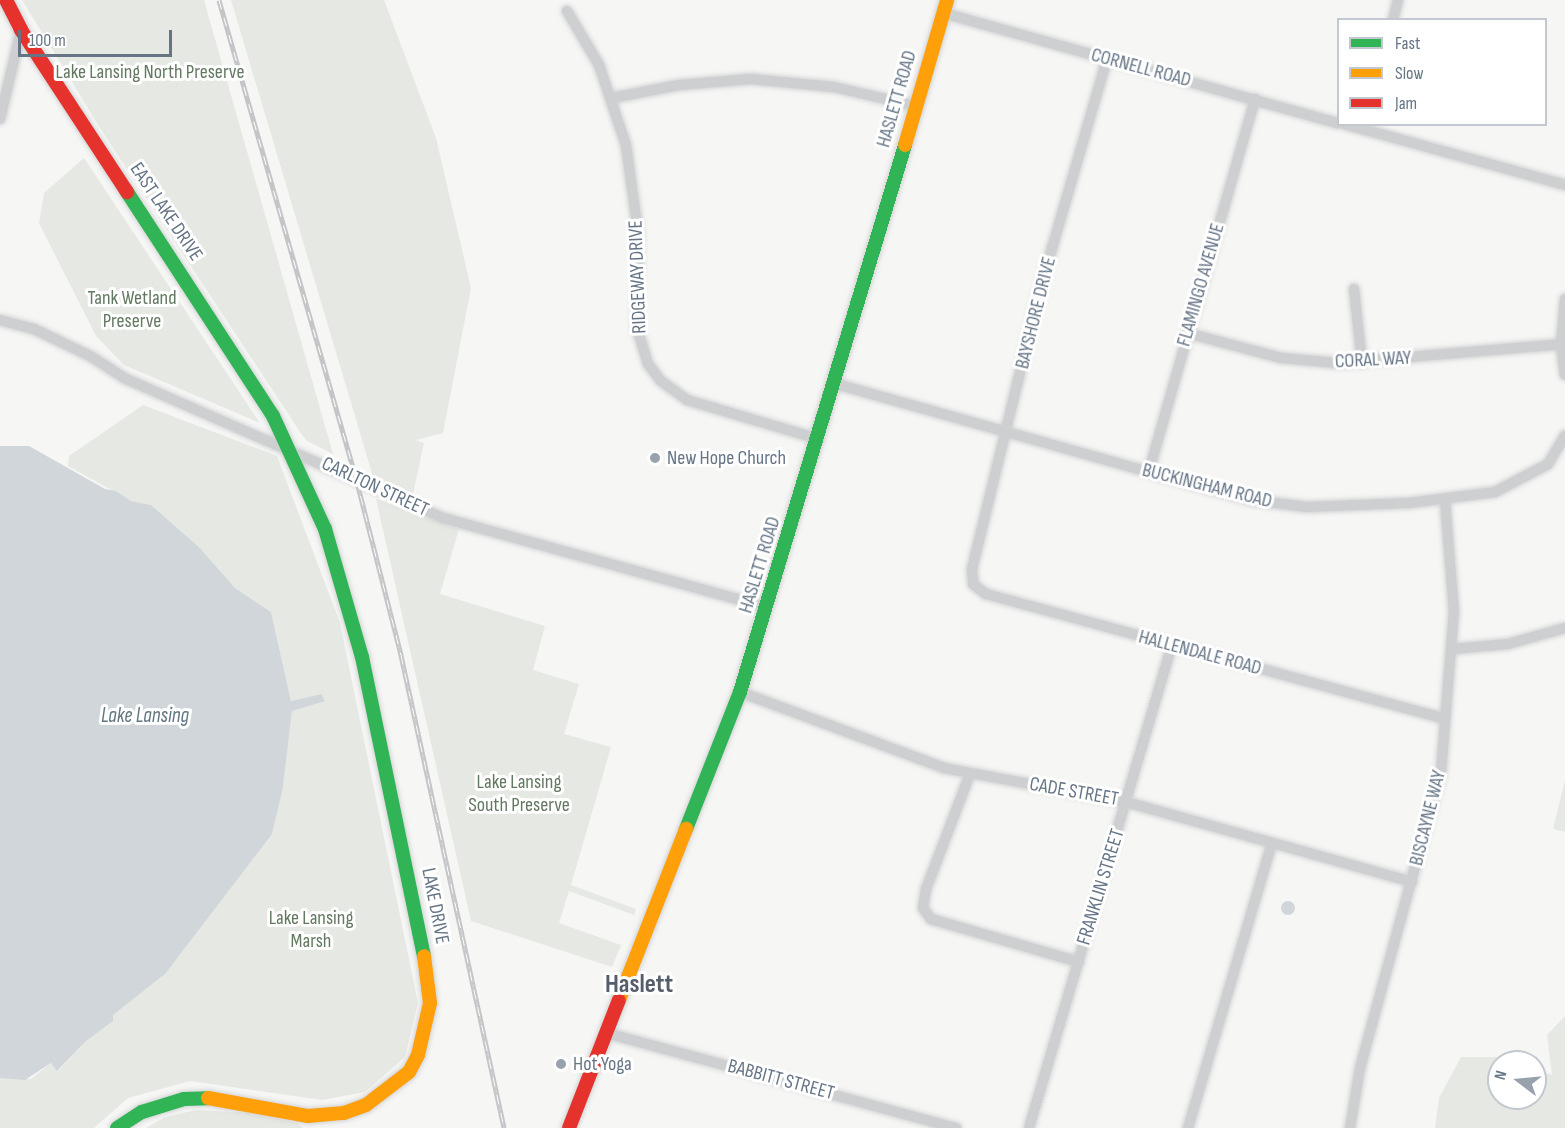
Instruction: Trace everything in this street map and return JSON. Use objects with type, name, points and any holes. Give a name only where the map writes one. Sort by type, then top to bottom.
[{"type":"street","name":"EAST LAKE DRIVE","points":[[6,0],[21,30],[226,338],[289,448]]},
{"type":"street","points":[[1394,18],[1398,0]]},
{"type":"street","name":"CORNELL ROAD","points":[[945,6],[1107,59],[1337,123]]},
{"type":"street","name":"HASLETT ROAD","points":[[569,1128],[740,692],[836,384],[945,6]]},
{"type":"street","name":"RIDGEWAY DRIVE","points":[[567,11],[589,43],[612,98],[635,202],[637,328],[648,364],[661,381],[687,400],[819,439]]},
{"type":"street","points":[[0,118],[21,30]]},
{"type":"street","name":"BAYSHORE DRIVE","points":[[972,569],[1041,286],[1107,59]]},
{"type":"street","points":[[612,98],[679,84],[763,80],[834,87],[915,106]]},
{"type":"street","name":"FLAMINGO AVENUE","points":[[1149,471],[1254,99]]},
{"type":"street","points":[[1363,127],[1565,185]]},
{"type":"street","points":[[1354,288],[1362,363]]},
{"type":"street","points":[[1565,298],[1561,344],[1565,375]]},
{"type":"street","name":"CARLTON STREET","points":[[0,320],[33,329],[92,357],[124,378],[289,448],[443,518],[767,608]]},
{"type":"street","name":"CORAL WAY","points":[[1187,333],[1281,358],[1362,363],[1561,344]]},
{"type":"street","name":"BUCKINGHAM ROAD","points":[[836,384],[1252,500],[1290,506],[1361,507],[1445,500],[1495,492],[1534,474],[1557,453],[1565,436]]},
{"type":"street","name":"LAKE DRIVE","points":[[117,1128],[156,1106],[199,1098],[308,1116],[344,1113],[381,1097],[409,1072],[426,1029],[430,1003],[422,936],[362,657],[325,529],[289,448]]},
{"type":"street","name":"BISCAYNE WAY","points":[[1350,1128],[1358,1076],[1438,792],[1453,649],[1452,561],[1445,500]]},
{"type":"street","name":"HALLENDALE ROAD","points":[[972,569],[973,584],[986,594],[1445,719]]},
{"type":"street","points":[[1453,649],[1508,644],[1565,628]]},
{"type":"street","name":"FRANKLIN STREET","points":[[1029,1128],[1172,645]]},
{"type":"street","name":"CADE STREET","points":[[740,692],[918,761],[970,774],[1126,802],[1412,882]]},
{"type":"street","points":[[970,774],[924,898],[923,908],[931,919],[1079,962]]},
{"type":"street","points":[[1188,1128],[1272,843]]},
{"type":"street","name":"BABBITT STREET","points":[[606,1033],[956,1128]]},
{"type":"green space","name":"Lake Lansing North Preserve","points":[[22,0],[204,0],[333,454],[307,441],[300,432],[100,128]]},
{"type":"green space","points":[[231,0],[384,0],[436,138],[471,288],[443,433],[416,440],[424,443],[412,499],[374,480]]},
{"type":"green space","name":"Tank Wetland Preserve","points":[[84,158],[260,423],[124,365],[96,336],[39,223],[44,193]]},
{"type":"green space","name":"Lake Lansing Marsh","points":[[143,405],[277,456],[340,623],[418,1003],[405,1057],[365,1092],[322,1100],[190,1081],[128,1098],[94,1128],[0,1128],[0,1078],[31,1079],[51,1063],[58,1071],[85,1042],[113,1021],[112,1015],[165,974],[283,787],[292,711],[321,694],[291,701],[271,612],[235,588],[199,547],[151,505],[131,501],[68,466],[69,456]]},
{"type":"green space","name":"Lake Lansing South Preserve","points":[[376,499],[459,529],[440,594],[545,626],[533,670],[579,684],[564,734],[611,747],[571,885],[636,909],[634,915],[569,891],[559,923],[621,945],[612,967],[471,921]]},
{"type":"green space","points":[[1565,780],[1565,832],[1553,829]]},
{"type":"green space","points":[[1565,1016],[1565,1128],[1435,1128],[1439,1098],[1461,1057],[1487,1057],[1487,1110],[1547,1110],[1547,1073],[1552,1075],[1547,1035]]},
{"type":"green space","points":[[196,1110],[250,1113],[297,1123],[303,1128],[146,1128],[165,1117]]},
{"type":"water","name":"Lake Lansing","points":[[0,446],[29,446],[105,489],[116,491],[131,501],[151,505],[199,547],[235,588],[271,612],[291,701],[321,694],[325,701],[292,711],[283,787],[272,834],[165,974],[113,1015],[113,1021],[85,1042],[57,1071],[51,1063],[25,1080],[0,1078]]},
{"type":"water","points":[[1288,901],[1293,903],[1295,908],[1293,913],[1288,915],[1283,913],[1281,908],[1283,903]]},
{"type":"railway","points":[[219,0],[356,478],[401,655],[504,1128]]},
{"type":"traffic: fast","points":[[686,829],[740,692],[905,145]]},
{"type":"traffic: fast","points":[[127,192],[273,416],[325,529],[362,657],[424,956]]},
{"type":"traffic: fast","points":[[117,1128],[142,1112],[184,1099],[208,1098]]},
{"type":"traffic: slow","points":[[905,145],[947,0]]},
{"type":"traffic: slow","points":[[619,1000],[686,829]]},
{"type":"traffic: slow","points":[[208,1098],[308,1116],[344,1113],[366,1105],[409,1072],[418,1055],[430,1003],[424,956]]},
{"type":"traffic: jam","points":[[6,0],[21,30],[127,192]]},
{"type":"traffic: jam","points":[[569,1128],[619,1000]]},
{"type":"place","name":"New Hope Church","points":[[655,458]]},
{"type":"place","name":"Hot Yoga","points":[[561,1064]]},
{"type":"district","name":"Haslett","points":[[639,985]]}]
